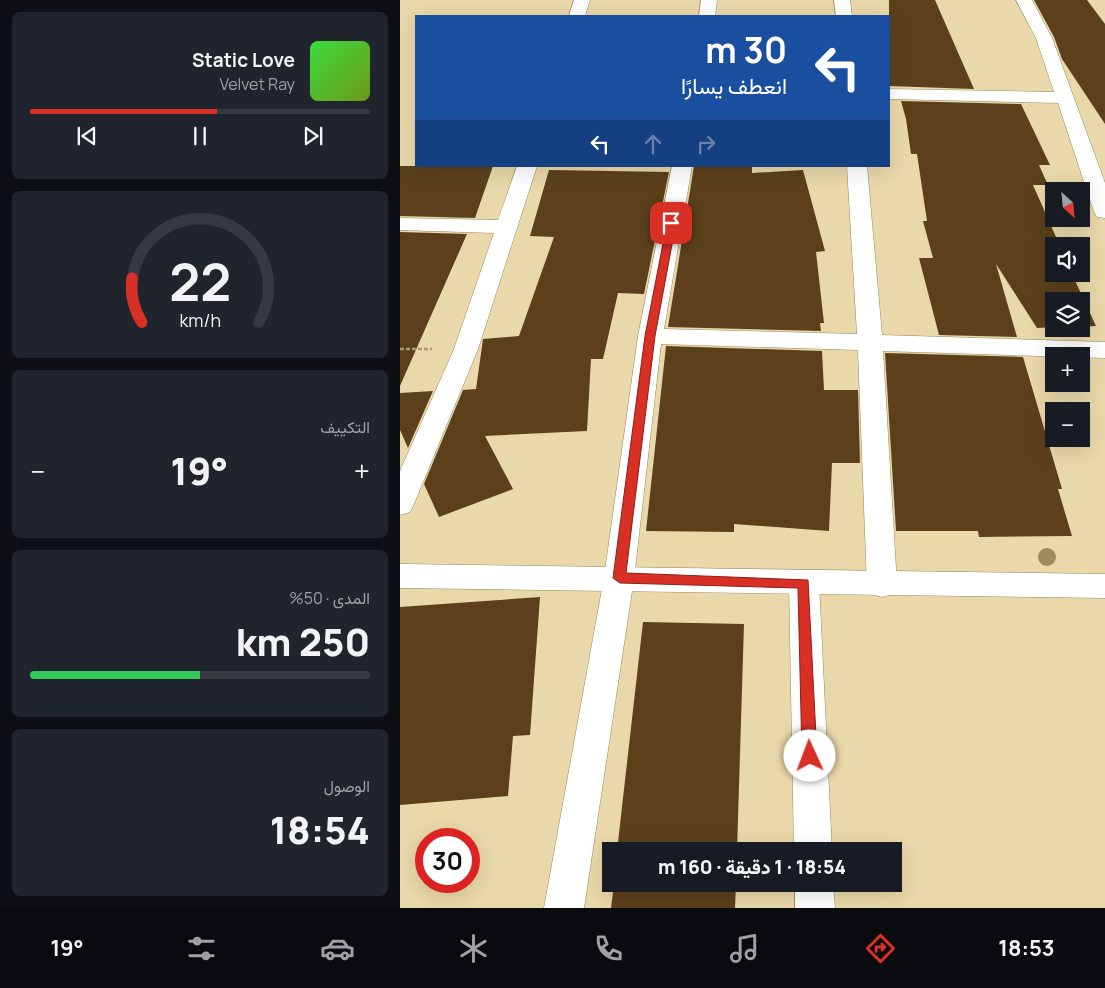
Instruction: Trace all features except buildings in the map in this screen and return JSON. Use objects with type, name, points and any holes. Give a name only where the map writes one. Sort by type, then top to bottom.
[{"type":"street","points":[[577,15],[582,0]]},
{"type":"street","points":[[707,15],[709,0]]},
{"type":"street","points":[[842,0],[844,15]]},
{"type":"street","points":[[1024,0],[1044,38],[1063,98],[1098,173],[1105,212]]},
{"type":"street","points":[[890,94],[1063,98]]},
{"type":"street","points":[[403,489],[466,350],[527,167]]},
{"type":"street","points":[[564,908],[620,578],[650,336],[682,167]]},
{"type":"street","points":[[857,167],[870,341],[882,584]]},
{"type":"street","points":[[400,224],[507,227]]},
{"type":"street","points":[[650,336],[870,341],[1105,350]]},
{"type":"street","points":[[400,576],[1105,586]]},
{"type":"street","points":[[804,583],[813,842]]},
{"type":"street","points":[[814,892],[815,908]]},
{"type":"route","points":[[671,223],[650,336],[620,578],[804,583],[810,756]]}]
